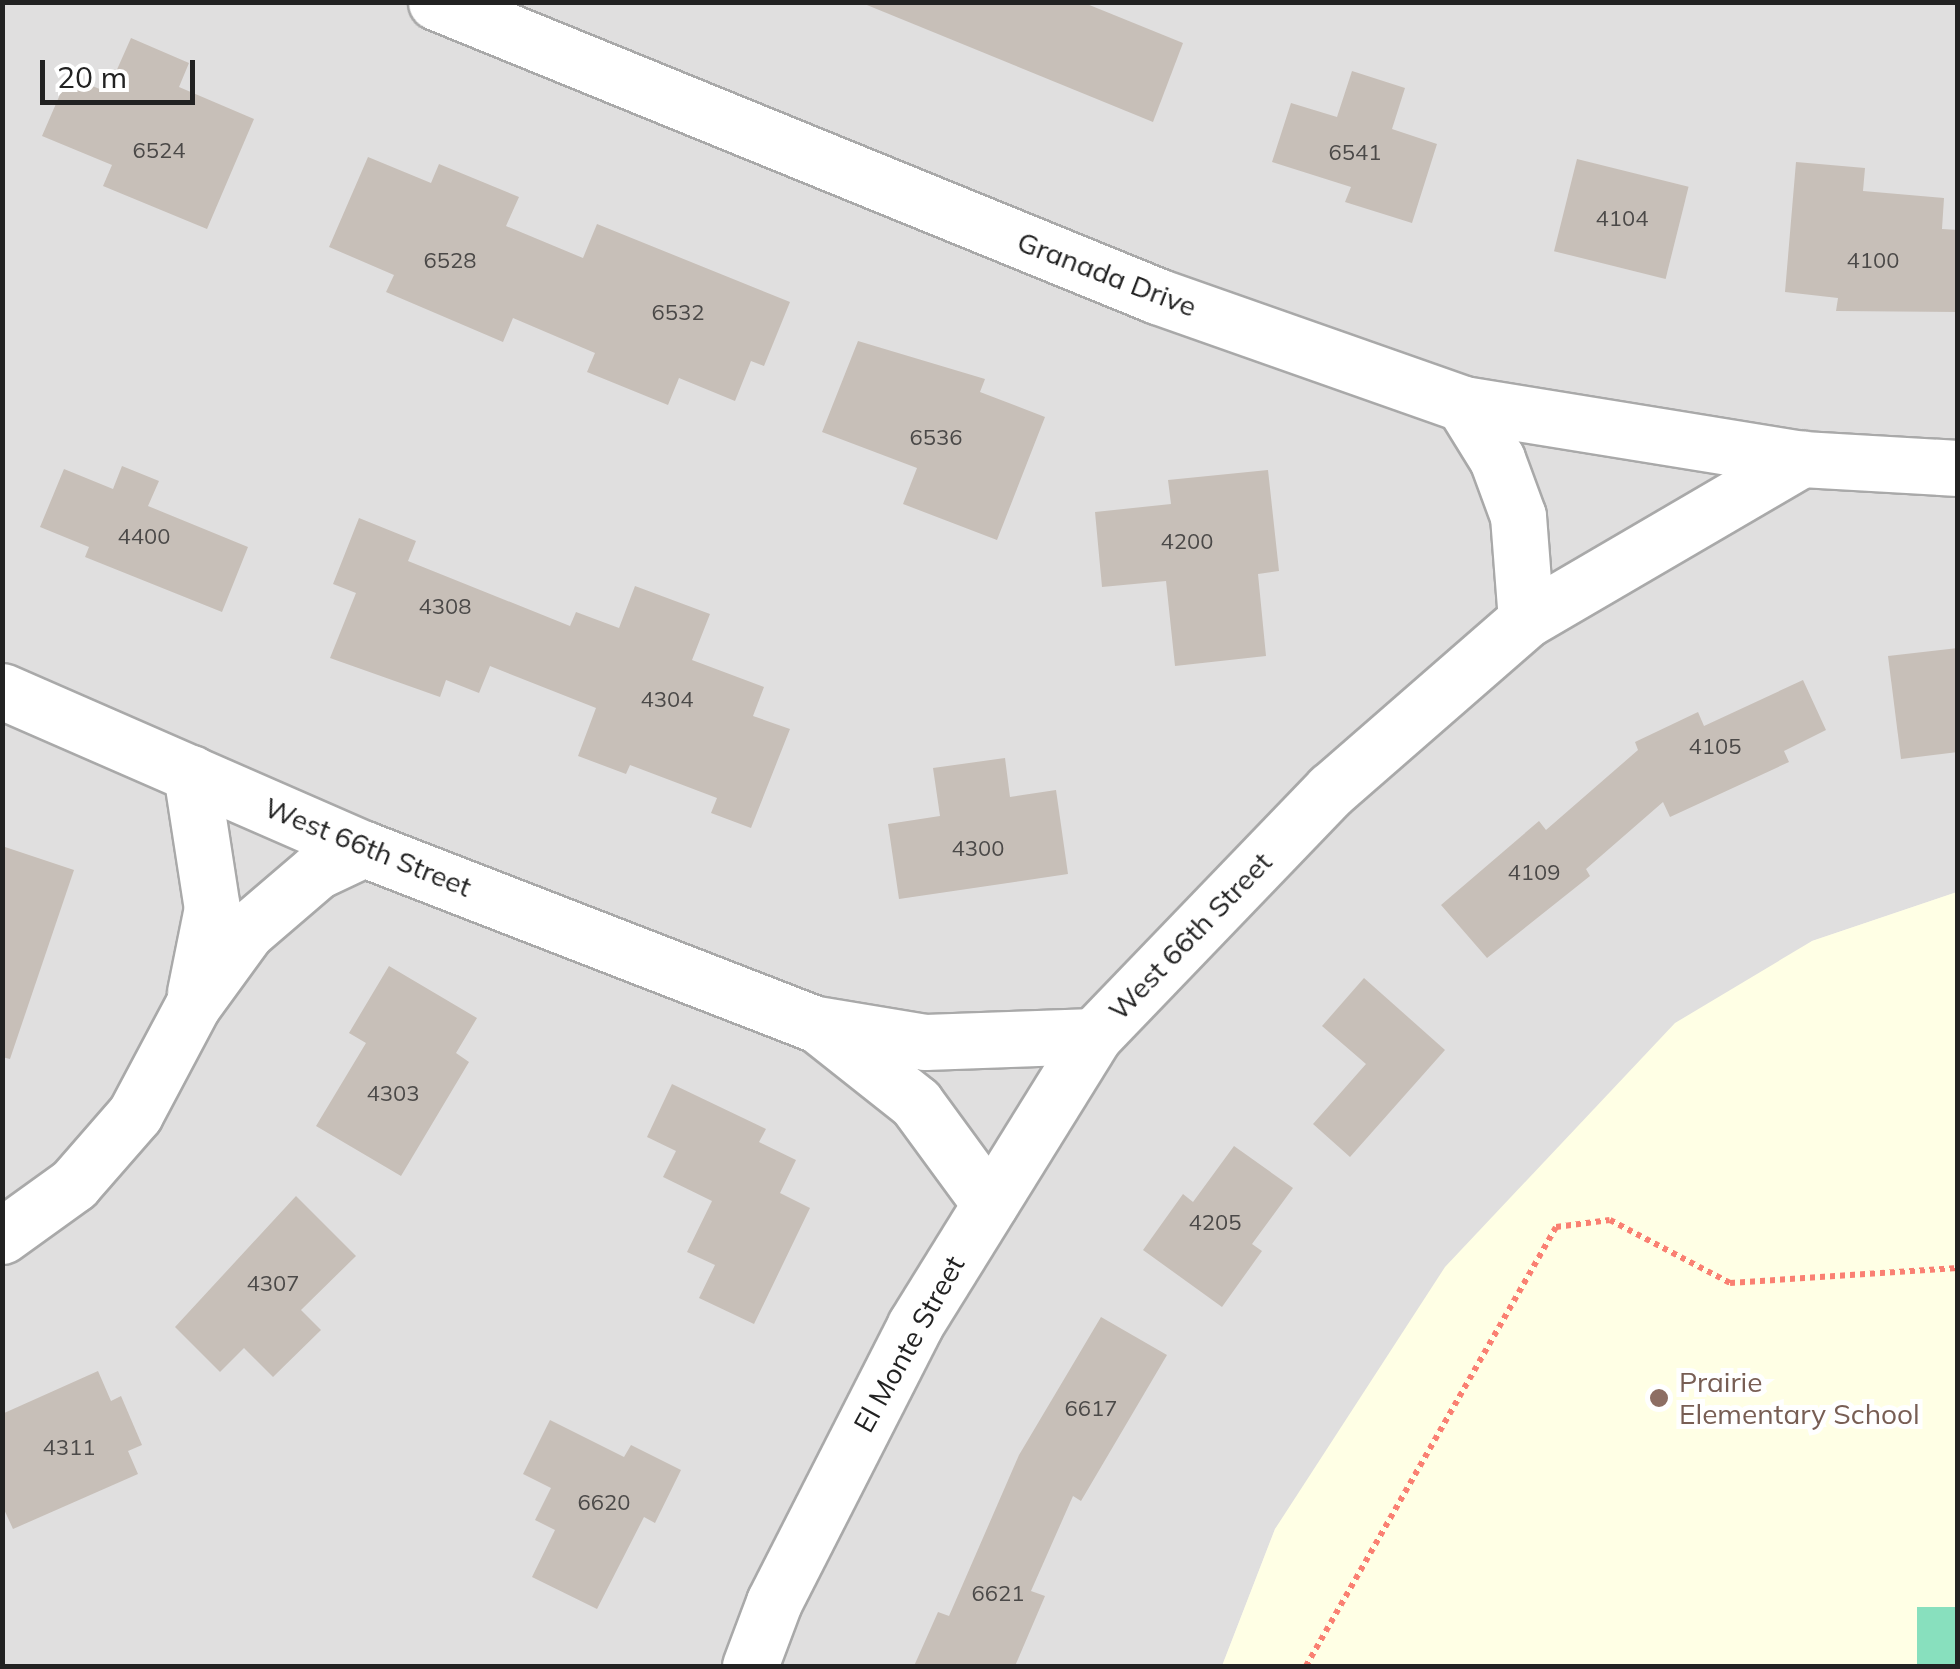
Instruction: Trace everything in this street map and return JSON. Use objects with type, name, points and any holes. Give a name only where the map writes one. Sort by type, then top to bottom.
[{"type":"street","name":"Granada Drive","points":[[436,2],[1156,296],[1463,404],[1802,459]]},
{"type":"street","points":[[1463,404],[1497,459],[1518,516],[1526,620]]},
{"type":"street","points":[[1802,459],[1958,468]]},
{"type":"street","name":"West 66th Street","points":[[2,691],[364,849],[816,1024],[925,1042],[1094,1036],[1332,790],[1526,620],[1802,459]]},
{"type":"street","points":[[191,773],[212,908],[193,1005]]},
{"type":"street","points":[[2,1236],[74,1184],[134,1114],[193,1005],[247,931],[318,871],[364,849]]},
{"type":"street","points":[[816,1024],[916,1103],[990,1204]]},
{"type":"street","name":"El Monte Street","points":[[750,1666],[774,1602],[915,1325],[1094,1036]]},
{"type":"path","points":[[1306,1666],[1556,1227],[1610,1220],[1730,1283],[1958,1268]]},
{"type":"shaded area","points":[[3,3],[1957,3],[1957,892],[1812,941],[1275,1529],[1222,1666],[3,1666]]},
{"type":"shaded area","name":"Prairie Elementary School","points":[[1957,892],[1957,1666],[1222,1666],[1275,1529],[1445,1267],[1675,1023],[1812,941]]},
{"type":"green space","points":[[1917,1607],[1957,1607],[1957,1666],[1917,1666]]},
{"type":"building","points":[[1082,2],[1183,43],[1153,122],[862,3]]},
{"type":"building","points":[[131,38],[189,63],[179,87],[254,119],[207,229],[103,186],[112,165],[42,136],[68,76],[107,92]]},
{"type":"building","points":[[1352,71],[1405,88],[1392,129],[1437,144],[1412,223],[1345,202],[1351,187],[1272,162],[1291,103],[1337,117]]},
{"type":"building","points":[[368,157],[431,183],[439,164],[519,197],[506,226],[583,258],[597,224],[790,302],[764,366],[751,361],[735,401],[679,378],[668,405],[587,372],[595,353],[513,318],[503,342],[386,292],[394,275],[329,247]]},
{"type":"building","points":[[1577,159],[1689,187],[1666,279],[1554,251]]},
{"type":"building","points":[[1796,162],[1865,168],[1863,191],[1944,198],[1942,229],[1958,230],[1958,312],[1836,311],[1838,298],[1785,292]]},
{"type":"building","points":[[858,341],[985,379],[980,392],[1045,417],[997,540],[903,504],[917,468],[822,432]]},
{"type":"building","points":[[122,466],[159,481],[148,506],[248,547],[222,612],[85,557],[89,547],[40,527],[64,469],[113,489]]},
{"type":"building","points":[[1268,470],[1279,571],[1258,574],[1266,656],[1175,666],[1166,581],[1102,587],[1095,512],[1171,504],[1168,480]]},
{"type":"building","points":[[359,518],[416,541],[408,561],[570,626],[576,612],[619,628],[635,586],[710,614],[692,660],[764,687],[753,716],[790,729],[751,828],[711,813],[717,798],[630,765],[626,774],[578,756],[596,708],[490,666],[479,693],[446,680],[440,697],[330,658],[356,593],[333,584]]},
{"type":"building","points":[[1958,648],[1958,752],[1901,759],[1888,656]]},
{"type":"building","points":[[1803,680],[1826,730],[1784,751],[1789,762],[1670,817],[1663,802],[1586,869],[1590,876],[1487,958],[1441,905],[1539,821],[1546,830],[1638,750],[1635,742],[1698,712],[1704,726]]},
{"type":"building","points":[[1005,758],[1010,797],[1056,790],[1068,874],[899,899],[888,824],[940,816],[933,768]]},
{"type":"building","points":[[2,846],[74,870],[10,1059],[2,1057]]},
{"type":"building","points":[[389,966],[477,1018],[456,1053],[469,1062],[401,1176],[316,1126],[366,1043],[349,1033]]},
{"type":"building","points":[[1364,978],[1445,1050],[1350,1157],[1313,1124],[1366,1064],[1322,1026]]},
{"type":"building","points":[[672,1084],[766,1129],[759,1142],[796,1160],[780,1193],[810,1208],[754,1324],[699,1298],[715,1265],[687,1252],[712,1201],[663,1177],[676,1151],[647,1137]]},
{"type":"building","points":[[1234,1146],[1293,1188],[1252,1244],[1262,1251],[1222,1307],[1143,1250],[1183,1194],[1193,1202]]},
{"type":"building","points":[[296,1196],[356,1256],[301,1310],[321,1330],[273,1377],[244,1348],[220,1372],[175,1327]]},
{"type":"building","points":[[1101,1317],[1167,1355],[1081,1501],[1073,1496],[1031,1591],[1045,1596],[1015,1666],[914,1666],[938,1612],[949,1616],[1019,1455]]},
{"type":"building","points":[[98,1371],[111,1401],[121,1396],[142,1445],[128,1451],[138,1474],[13,1529],[2,1505],[2,1414]]},
{"type":"building","points":[[550,1420],[624,1457],[631,1445],[681,1470],[655,1523],[644,1517],[597,1609],[532,1577],[555,1530],[535,1520],[551,1488],[523,1474]]},
{"type":"place","name":"Prairie Elementary School","points":[[1659,1398]]}]
